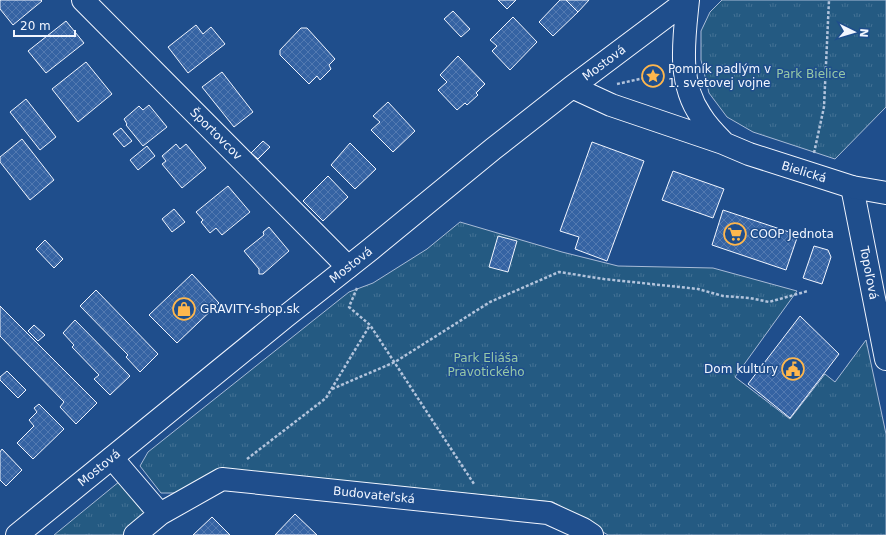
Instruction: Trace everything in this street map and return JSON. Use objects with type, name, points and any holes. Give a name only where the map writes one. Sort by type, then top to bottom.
[{"type":"main road","name":"Športovcov","points":[[83,0],[348,268]]},
{"type":"main road","name":"Mostová","points":[[17,535],[285,317],[572,87],[688,0]]},
{"type":"main road","name":"Bielická","points":[[688,0],[683,54],[687,82],[700,116],[724,143]]},
{"type":"main road","name":"Bielická","points":[[572,87],[611,104],[724,143],[749,154],[852,186],[886,193]]},
{"type":"main road","name":"Topoľová","points":[[852,186],[886,359]]},
{"type":"main road","points":[[112,458],[160,514]]},
{"type":"main road","points":[[135,535],[160,514],[222,479]]},
{"type":"main road","name":"Budovateľská","points":[[222,479],[548,513],[583,529],[592,535]]},
{"type":"path","points":[[813,160],[824,107],[829,0]]},
{"type":"path","points":[[332,389],[395,362],[490,302],[559,272],[698,289],[723,296],[750,298],[769,302],[808,291]]},
{"type":"path","points":[[358,288],[349,307],[370,325],[489,507]]},
{"type":"path","points":[[222,479],[326,398],[370,325]]},
{"type":"green space","name":"Park Bielice","points":[[722,0],[886,0],[886,107],[835,159],[753,132],[727,117],[709,93],[701,60],[701,31],[710,12]]},
{"type":"green space","name":"Park Eliáša Pravotického","points":[[460,222],[562,252],[618,266],[713,268],[797,291],[735,377],[790,419],[825,374],[835,382],[866,340],[886,434],[886,535],[608,535],[553,502],[240,471],[190,493],[161,493],[140,466],[148,452],[349,292],[373,283],[427,249]]},
{"type":"green space","points":[[120,481],[150,513],[124,535],[54,535]]},
{"type":"building","points":[[0,0],[42,1],[13,25],[0,9]]},
{"type":"building","points":[[498,0],[516,0],[507,9]]},
{"type":"building","points":[[560,0],[566,0],[578,12],[553,36],[539,22]]},
{"type":"building","points":[[566,0],[589,0],[578,12]]},
{"type":"building","points":[[453,11],[470,29],[461,37],[444,19]]},
{"type":"building","points":[[513,17],[537,42],[510,70],[492,51],[497,46],[490,40]]},
{"type":"building","points":[[66,21],[84,43],[46,73],[28,51]]},
{"type":"building","points":[[196,25],[203,34],[211,27],[225,44],[188,73],[168,47]]},
{"type":"building","points":[[301,28],[307,28],[335,59],[329,65],[331,69],[320,80],[317,76],[309,84],[280,55],[280,50]]},
{"type":"building","points":[[458,56],[485,84],[476,93],[478,95],[467,105],[465,103],[457,110],[438,90],[447,82],[440,75]]},
{"type":"building","points":[[86,62],[112,94],[78,122],[52,89]]},
{"type":"building","points":[[222,72],[253,112],[234,127],[202,87]]},
{"type":"building","points":[[26,99],[56,137],[40,150],[10,112]]},
{"type":"building","points":[[388,102],[415,131],[393,152],[371,130],[380,122],[373,116]]},
{"type":"building","points":[[149,105],[167,127],[143,146],[126,125],[127,124],[124,119],[139,106],[143,110]]},
{"type":"building","points":[[121,128],[132,141],[124,147],[113,134]]},
{"type":"building","points":[[22,139],[54,180],[30,200],[0,162],[0,157]]},
{"type":"building","points":[[263,141],[270,147],[258,159],[251,153]]},
{"type":"building","points":[[592,142],[644,161],[607,261],[575,249],[579,237],[560,231]]},
{"type":"building","points":[[350,143],[376,169],[355,189],[331,165]]},
{"type":"building","points":[[176,144],[180,149],[186,144],[206,168],[182,188],[162,164],[166,161],[162,156]]},
{"type":"building","points":[[147,146],[155,156],[138,170],[130,160]]},
{"type":"building","points":[[673,171],[724,189],[713,218],[662,200]]},
{"type":"building","points":[[328,176],[348,197],[323,221],[303,201]]},
{"type":"building","points":[[228,186],[250,212],[222,235],[216,228],[210,233],[201,222],[203,220],[196,212]]},
{"type":"building","points":[[174,209],[185,222],[172,232],[162,219]]},
{"type":"building","points":[[723,210],[798,235],[786,270],[712,245]]},
{"type":"building","points":[[269,227],[289,251],[263,274],[259,274],[259,269],[244,251],[264,235],[263,232]]},
{"type":"building","points":[[498,236],[517,241],[508,272],[489,267]]},
{"type":"building","points":[[45,240],[63,259],[54,268],[36,249]]},
{"type":"building","points":[[814,246],[828,250],[831,257],[822,284],[803,278]]},
{"type":"building","name":"GRAVITY-shop.sk","points":[[192,274],[219,303],[177,343],[149,315]]},
{"type":"building","points":[[96,290],[158,354],[140,372],[126,357],[128,355],[80,306]]},
{"type":"building","points":[[0,306],[97,403],[76,424],[60,407],[64,402],[0,336]]},
{"type":"building","name":"Dom kultúry","points":[[800,316],[839,354],[790,418],[748,384]]},
{"type":"building","points":[[75,320],[130,376],[110,395],[94,379],[99,375],[72,347],[74,345],[63,333]]},
{"type":"building","points":[[34,325],[45,335],[38,341],[28,331]]},
{"type":"building","points":[[7,371],[26,390],[18,398],[0,380],[0,377]]},
{"type":"building","points":[[39,404],[64,429],[33,459],[17,443],[34,426],[29,420],[37,412],[34,408]]},
{"type":"building","points":[[2,449],[22,470],[6,486],[0,480],[0,452]]},
{"type":"building","points":[[295,514],[317,535],[275,535]]},
{"type":"building","points":[[212,517],[230,535],[193,535]]},
{"type":"place","name":"Pomník padlým v 1. svetovej vojne","points":[[653,76]]},
{"type":"place","name":"COOP Jednota","points":[[735,234]]},
{"type":"place","name":"GRAVITY-shop.sk","points":[[184,309]]},
{"type":"place","name":"Dom kultúry","points":[[793,369]]}]
